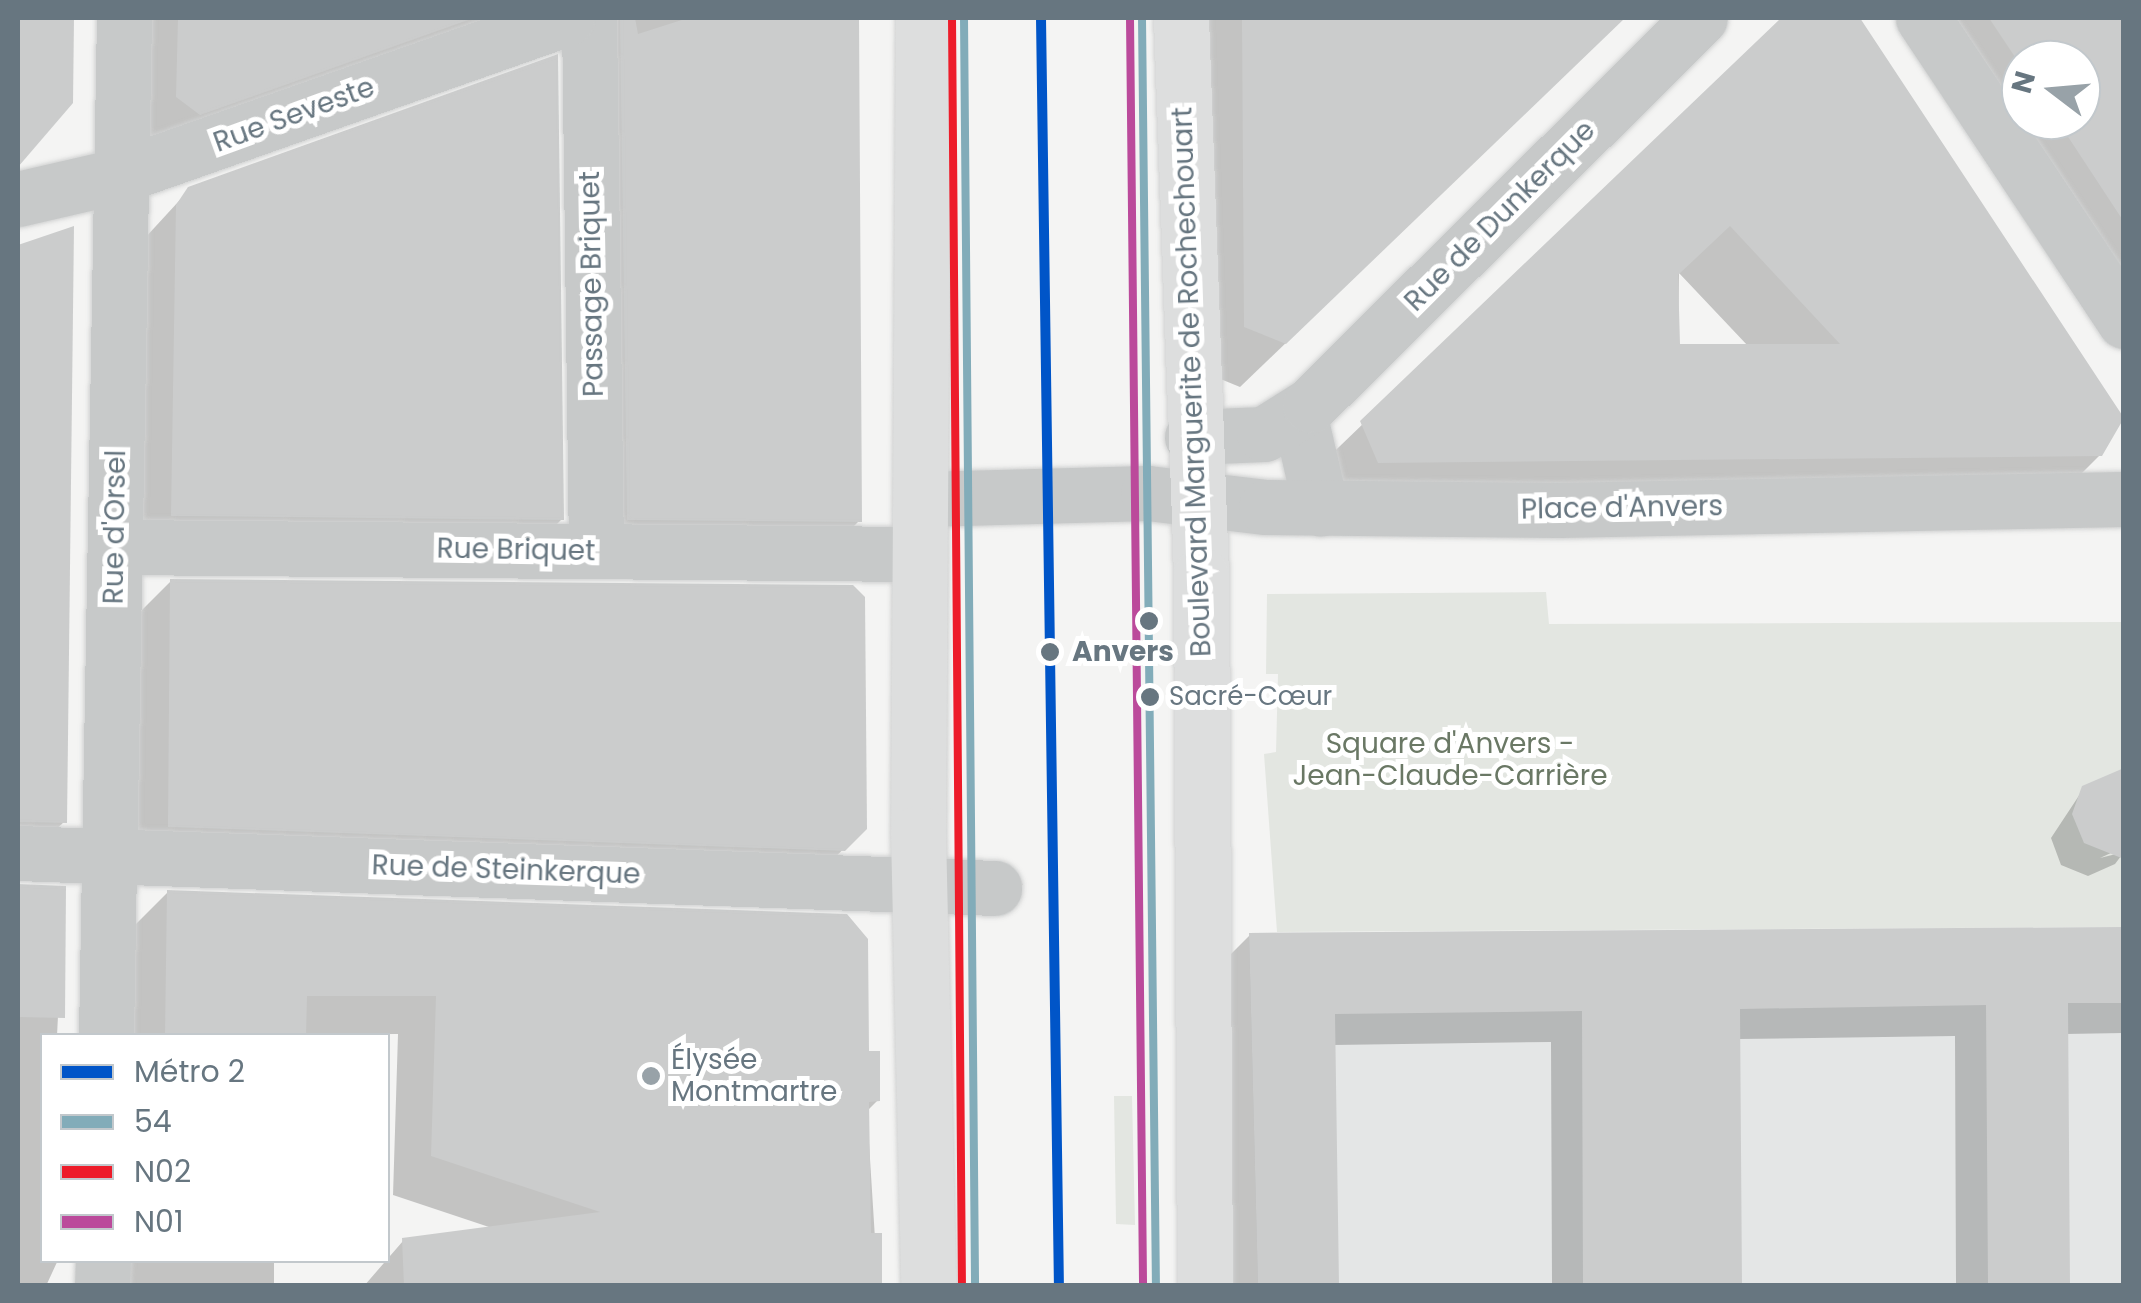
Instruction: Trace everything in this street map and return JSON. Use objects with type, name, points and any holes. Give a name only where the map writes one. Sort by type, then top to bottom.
[{"type":"main road","points":[[923,18],[918,885],[928,1286]]},
{"type":"main road","name":"Boulevard Marguerite de Rochechouart","points":[[1181,18],[1192,438],[1198,504],[1205,1286]]},
{"type":"street","name":"Rue d'Orsel","points":[[106,1033],[124,18]]},
{"type":"street","name":"Rue Seveste","points":[[18,199],[122,175],[567,18]]},
{"type":"street","name":"Passage Briquet","points":[[588,18],[596,550]]},
{"type":"street","name":"Rue de Dunkerque","points":[[1192,438],[1264,434],[1300,413],[1700,18]]},
{"type":"street","points":[[1922,18],[2124,321]]},
{"type":"street","points":[[1300,413],[1306,476],[1321,508]]},
{"type":"street","name":"Place d'Anvers","points":[[923,499],[1122,494],[1198,504],[1321,508],[2124,498]]},
{"type":"street","name":"Rue Briquet","points":[[115,546],[918,554]]},
{"type":"street","name":"Rue de Steinkerque","points":[[18,854],[111,854],[994,888]]},
{"type":"shaded area","points":[[2123,927],[2123,1285],[1258,1285],[1249,933]]},
{"type":"green space","name":"Square d'Anvers - Jean-Claude-Carrière","points":[[1546,592],[1549,624],[2123,622],[2123,927],[1277,932],[1264,754],[1276,752],[1278,674],[1266,674],[1267,594]]},
{"type":"green space","points":[[1114,1096],[1132,1096],[1135,1225],[1116,1224]]},
{"type":"building","points":[[18,18],[74,18],[73,103],[18,167]]},
{"type":"building","points":[[178,18],[474,18],[200,115],[176,97]]},
{"type":"building","points":[[620,18],[635,18],[638,34],[688,18],[859,18],[862,522],[627,520]]},
{"type":"building","points":[[1242,18],[1625,18],[1286,344],[1244,327]]},
{"type":"building","points":[[1781,18],[1860,18],[2124,418],[2102,456],[1378,463],[1360,421]],"holes":[[[1730,226],[1840,344],[1680,344],[1678,275]]]},
{"type":"building","points":[[1989,18],[2124,18],[2124,222],[2070,140],[2101,140],[2101,40],[2004,40]]},
{"type":"building","points":[[558,54],[564,520],[171,516],[176,205],[188,187]]},
{"type":"building","points":[[74,226],[67,823],[18,822],[18,245]]},
{"type":"building","points":[[170,579],[853,585],[865,597],[867,829],[845,851],[168,827]]},
{"type":"building","points":[[2124,768],[2124,859],[2084,843],[2072,814],[2082,786]]},
{"type":"building","points":[[18,884],[66,886],[65,1018],[18,1017]]},
{"type":"building","name":"Élysée Montmartre","points":[[167,890],[847,914],[868,939],[869,1051],[880,1051],[880,1101],[869,1102],[871,1233],[882,1233],[882,1286],[404,1286],[402,1238],[600,1212],[431,1156],[436,996],[307,996],[306,1033],[165,1033]]},
{"type":"building","points":[[2124,927],[2124,1003],[2068,1003],[2070,1286],[1988,1286],[1986,1005],[1740,1009],[1742,1286],[1583,1286],[1582,1011],[1335,1014],[1339,1286],[1258,1286],[1249,933]]},
{"type":"metro line","name":"2","points":[[1041,18],[1059,1286]]},
{"type":"transit line","name":"N02","points":[[952,18],[962,1286]]},
{"type":"transit line","name":"54","points":[[964,18],[975,1286]]},
{"type":"transit line","name":"N01","points":[[1130,18],[1143,1286]]},
{"type":"transit line","name":"54","points":[[1142,18],[1156,1286]]},
{"type":"place","name":"Anvers","points":[[1050,652]]},
{"type":"place","name":"Sacré-Cœur","points":[[1150,697]]},
{"type":"place","name":"Élysée Montmartre","points":[[651,1076]]}]
